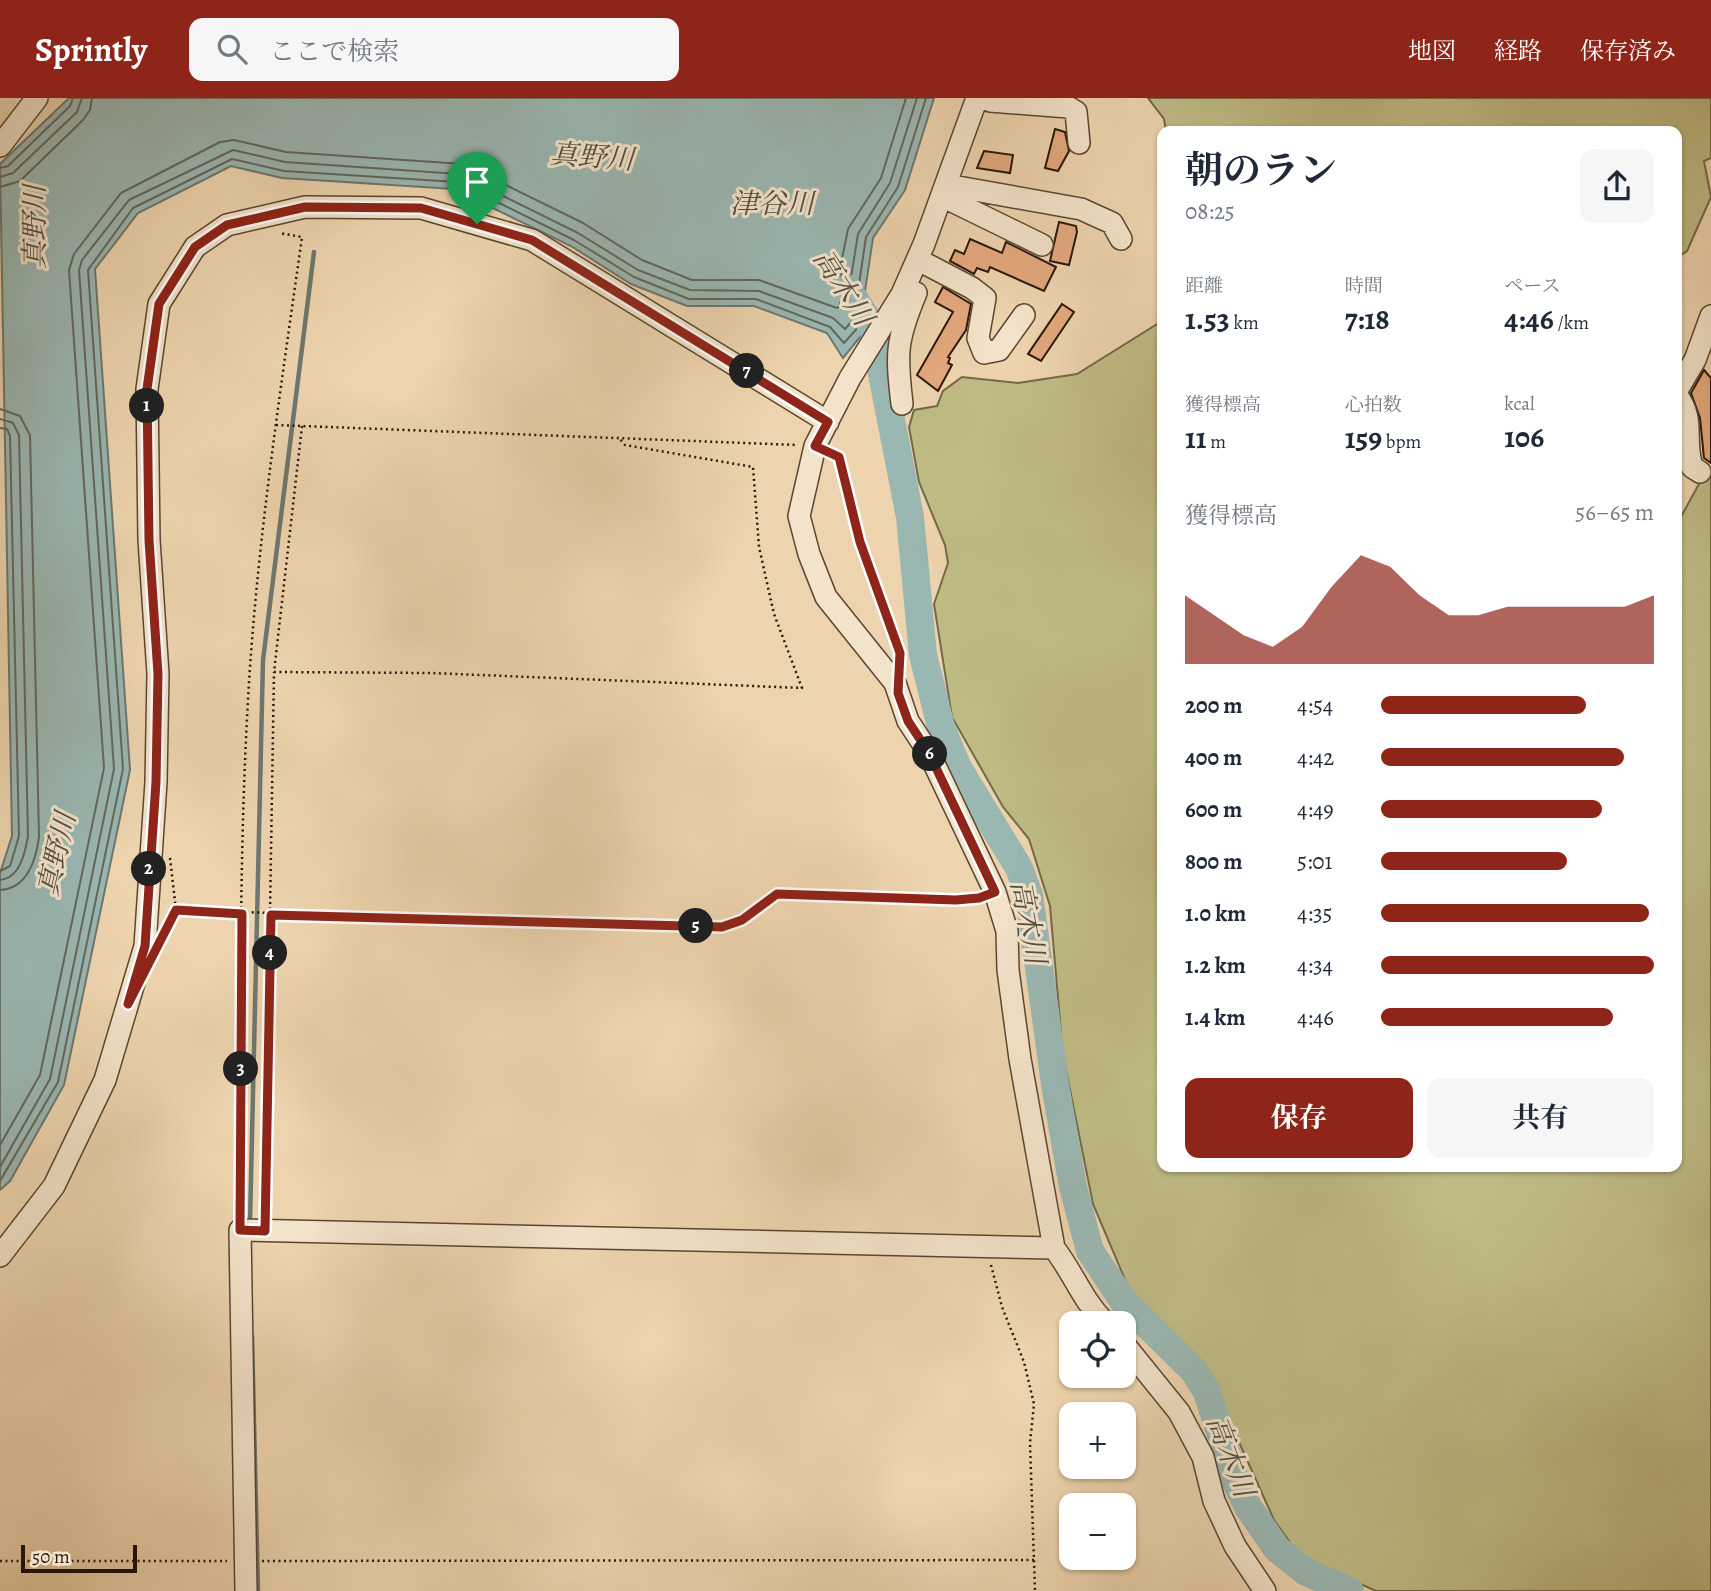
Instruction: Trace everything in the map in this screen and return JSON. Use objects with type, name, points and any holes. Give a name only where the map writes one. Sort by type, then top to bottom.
[{"type":"street","points":[[0,146],[37,98]]},
{"type":"street","points":[[986,99],[1072,103],[1076,113],[1079,143]]},
{"type":"street","points":[[902,404],[897,361],[900,331],[955,194],[986,99]]},
{"type":"street","points":[[986,99],[899,302],[850,379],[815,446],[799,516],[808,554],[826,597],[895,683],[908,721],[929,753],[995,892],[1007,931],[1020,1059],[1054,1248],[1069,1267],[1085,1303],[1093,1311]]},
{"type":"street","points":[[955,194],[1082,209],[1112,223],[1121,239]]},
{"type":"street","points":[[955,194],[1042,245]]},
{"type":"street","points":[[0,1256],[54,1186],[104,1080],[145,946],[156,782],[158,674],[149,540],[147,389],[159,304],[195,247],[227,225],[305,207],[421,208],[532,240],[828,422]]},
{"type":"street","points":[[928,265],[972,288],[985,299],[978,338],[984,354],[999,349],[1024,315]]},
{"type":"street","points":[[1682,383],[1695,360],[1711,316]]},
{"type":"street","points":[[1682,401],[1689,411],[1687,449],[1692,467],[1700,471]]},
{"type":"street","points":[[246,1591],[256,1561],[251,1231],[1054,1248]]},
{"type":"street","points":[[1136,1359],[1179,1412],[1203,1457],[1214,1501],[1230,1535],[1265,1591]]},
{"type":"path","points":[[251,1231],[242,914],[250,667],[276,425],[302,237],[277,233]]},
{"type":"path","points":[[276,425],[815,446],[839,457],[860,542],[900,653],[898,693]]},
{"type":"path","points":[[251,1231],[271,915],[274,673],[300,426]]},
{"type":"path","points":[[274,673],[431,673],[802,688],[774,614],[759,547],[753,467],[625,445],[618,437]]},
{"type":"path","points":[[164,934],[176,910],[722,927],[742,920],[777,894],[956,900],[979,898],[995,892]]},
{"type":"path","points":[[989,1248],[1002,1307],[1024,1362],[1034,1404],[1030,1443],[1035,1591]]},
{"type":"path","points":[[0,1561],[1035,1560]]},
{"type":"shaded area","points":[[1148,98],[1711,98],[1711,158],[1704,161],[1711,197],[1687,251],[1682,254],[1682,126],[1165,126],[1164,119]]},
{"type":"shaded area","points":[[1157,324],[1157,1172],[1682,1172],[1682,515],[1700,482],[1711,477],[1711,1591],[1376,1591],[1322,1567],[1294,1548],[1274,1520],[1225,1411],[1196,1356],[1129,1289],[1093,1204],[1063,1055],[1050,906],[1029,839],[1003,807],[952,717],[934,604],[948,563],[945,545],[919,482],[909,427],[914,410],[937,406],[943,391],[962,377],[1018,383],[1077,374]]},
{"type":"water","name":"津谷川","points":[[69,98],[934,98],[905,190],[873,238],[865,291],[869,326],[843,358],[827,333],[754,306],[687,306],[631,284],[571,246],[454,189],[282,178],[231,166],[138,213],[95,269],[130,770],[64,1085],[10,1181],[0,1190],[0,873],[12,836],[0,164]]},
{"type":"building","points":[[1055,129],[1065,132],[1069,151],[1058,171],[1045,168]]},
{"type":"building","points":[[984,151],[1013,155],[1010,173],[977,168]]},
{"type":"building","points":[[1059,222],[1076,226],[1069,265],[1050,261]]},
{"type":"building","points":[[970,239],[1002,253],[1006,242],[1056,267],[1044,291],[990,267],[988,272],[977,268],[974,274],[950,261],[955,250],[964,254]]},
{"type":"building","points":[[943,287],[971,304],[966,330],[948,357],[948,363],[952,365],[938,391],[917,375],[953,312],[935,302]]},
{"type":"building","points":[[1062,304],[1074,312],[1041,361],[1028,354]]},
{"type":"building","points":[[1704,370],[1711,378],[1711,463],[1704,458],[1700,418],[1691,393]]},
{"type":"waterway","points":[[250,1223],[263,660],[314,252]]},
{"type":"waterway","name":"高木川","points":[[848,289],[873,328],[910,517],[923,655],[941,727],[958,768],[1019,868],[1029,895],[1055,1084],[1073,1187],[1090,1251],[1124,1302],[1194,1371],[1207,1392],[1236,1482],[1248,1507],[1277,1549],[1306,1572],[1350,1591]]},
{"type":"waterway","points":[[252,1336],[258,1591]]},
{"type":"route","points":[[305,207],[421,208],[477,224],[532,240],[828,422],[815,446],[839,457],[860,542],[900,653],[898,693],[908,721],[929,753],[995,892],[979,898],[956,900],[777,894],[735,925],[722,927],[271,915],[265,1231],[240,1230],[242,914],[176,910],[128,1004],[145,946],[156,782],[158,674],[149,540],[147,389],[159,304],[195,247],[227,225],[305,207]]},
{"type":"water label","name":"真野川","points":[[592,156]]},
{"type":"water label","name":"真野川","points":[[34,227]]},
{"type":"water label","name":"真野川","points":[[56,854]]}]
